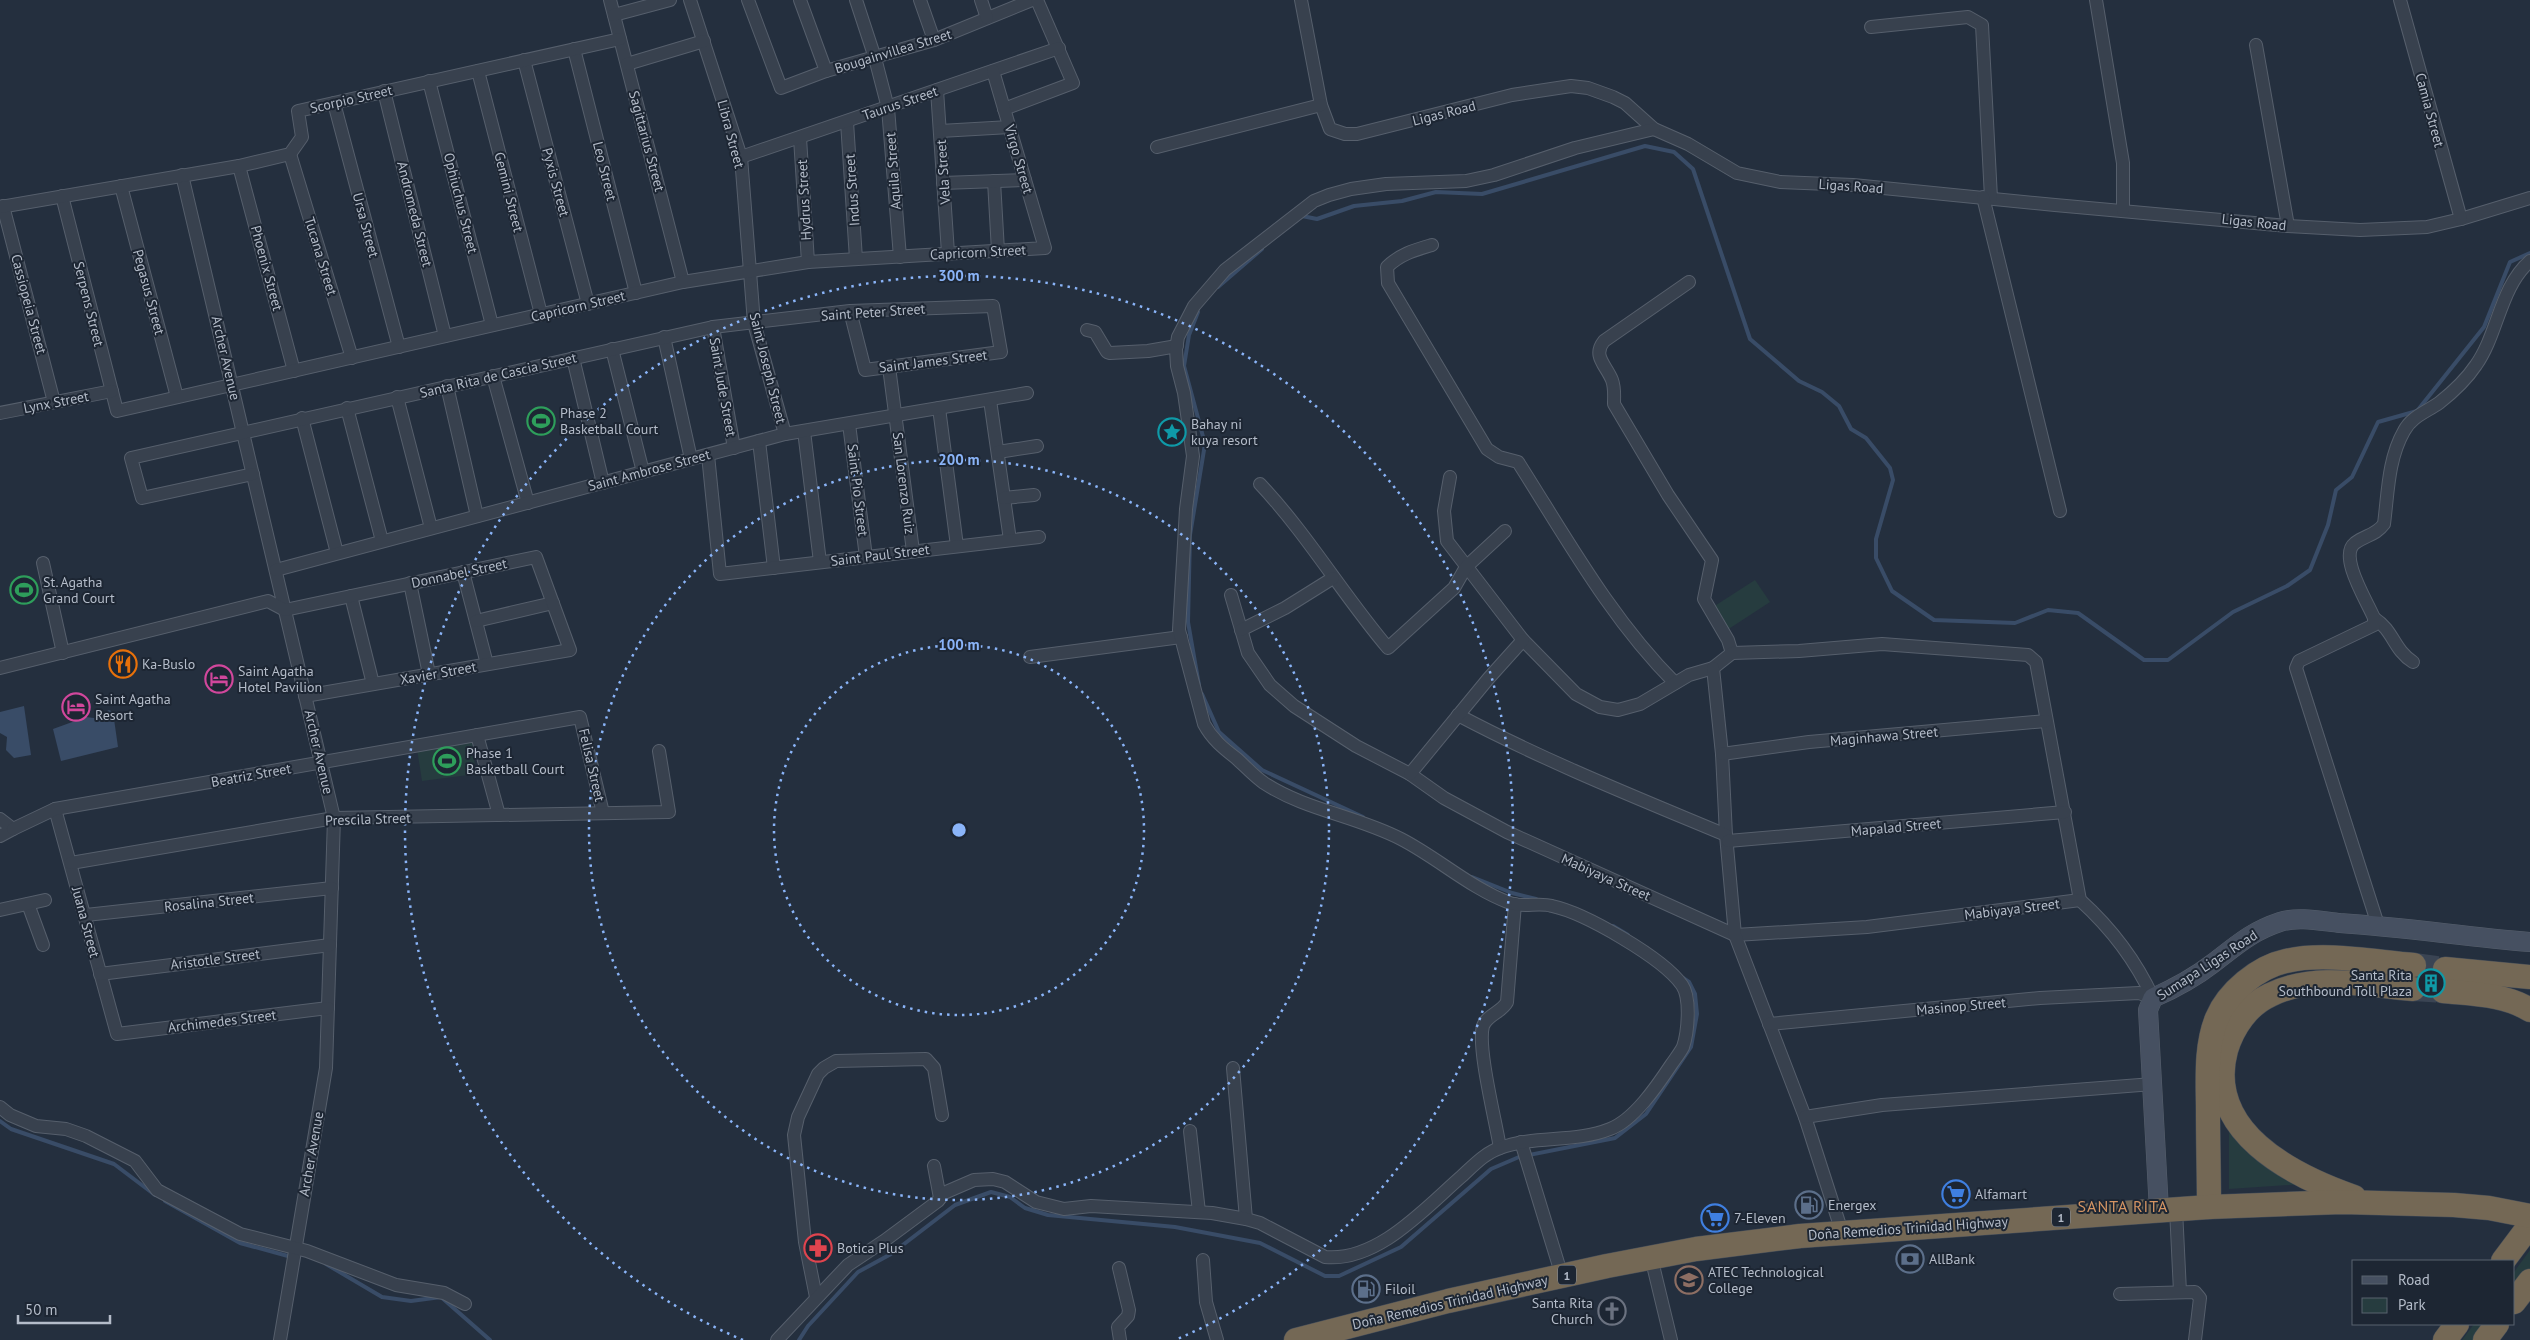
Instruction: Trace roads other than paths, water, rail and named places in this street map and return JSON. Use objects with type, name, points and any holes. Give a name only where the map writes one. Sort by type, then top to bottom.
[{"type":"highway","points":[[2350,960],[2414,977],[2315,982],[2269,995],[2252,1007],[2238,1022],[2224,1059],[2224,1090],[2214,1206],[2209,1058],[2217,1017],[2227,1001],[2244,983],[2262,971],[2285,961],[2350,960]]},
{"type":"highway","points":[[2530,977],[2444,980],[2522,1005],[2530,1010]]},
{"type":"highway","points":[[2224,1090],[2235,1120],[2251,1141],[2279,1163],[2338,1192],[2365,1201]]},
{"type":"highway","name":"Doña Remedios Trinidad Highway","points":[[1296,1340],[1334,1334],[1562,1276],[1651,1257],[1696,1249],[1842,1232],[2214,1206],[2365,1201],[2489,1208],[2530,1216]]},
{"type":"highway","points":[[2504,1260],[2530,1225]]},
{"type":"highway","points":[[2515,1301],[2530,1281]]},
{"type":"highway","points":[[2445,1340],[2456,1325]]},
{"type":"highway","points":[[2485,1340],[2497,1325]]},
{"type":"main road","name":"Sumapa Ligas Road","points":[[2168,1210],[2152,1084],[2148,1010],[2153,998],[2178,987],[2212,965],[2251,934],[2282,922],[2303,920],[2378,925],[2479,938],[2530,942]]},
{"type":"street","name":"Sagittarius Street","points":[[610,0],[684,282]]},
{"type":"street","points":[[614,15],[670,0]]},
{"type":"street","name":"Libra Street","points":[[690,0],[740,157],[750,272]]},
{"type":"street","name":"Bougainvillea Street","points":[[748,0],[782,88],[826,71],[934,40],[1032,0]]},
{"type":"street","points":[[800,0],[826,71]]},
{"type":"street","name":"Aquila Street","points":[[856,0],[875,58],[888,108],[900,256]]},
{"type":"street","points":[[920,0],[934,40]]},
{"type":"street","points":[[981,0],[987,18]]},
{"type":"street","points":[[1004,109],[1073,83],[1038,0]]},
{"type":"street","name":"Ligas Road","points":[[1301,0],[1320,105],[1330,129],[1345,134],[1357,134],[1512,95],[1571,86],[1588,88],[1613,97],[1625,104],[1654,129],[1688,144],[1737,173],[1780,182],[1853,185],[2288,226],[2360,230],[2427,226],[2460,219],[2530,198]]},
{"type":"street","points":[[2096,0],[2123,163],[2122,211]]},
{"type":"street","name":"Camia Street","points":[[2400,0],[2460,219]]},
{"type":"street","points":[[1871,27],[1968,17],[1982,25],[1987,198],[2060,511]]},
{"type":"street","name":"Scorpio Street","points":[[290,154],[302,137],[298,111],[620,39]]},
{"type":"street","points":[[626,64],[704,41]]},
{"type":"street","points":[[2256,45],[2288,226]]},
{"type":"street","name":"Taurus Street","points":[[740,157],[1059,48]]},
{"type":"street","name":"Leo Street","points":[[574,49],[636,292]]},
{"type":"street","name":"Pyxis Street","points":[[524,60],[588,304]]},
{"type":"street","name":"Gemini Street","points":[[478,70],[541,314]]},
{"type":"street","name":"Virgo Street","points":[[993,71],[1045,248]]},
{"type":"street","name":"Ophiuchus Street","points":[[429,81],[492,325]]},
{"type":"street","name":"Vela Street","points":[[938,90],[948,254]]},
{"type":"street","name":"Andromeda Street","points":[[384,91],[445,336]]},
{"type":"street","name":"Ursa Street","points":[[334,103],[399,347]]},
{"type":"street","points":[[1157,147],[1320,105]]},
{"type":"street","name":"Indus Street","points":[[847,122],[856,259]]},
{"type":"street","points":[[940,131],[1010,127]]},
{"type":"street","points":[[777,1340],[848,1265],[884,1241],[944,1193],[974,1180],[992,1179],[1005,1182],[1036,1202],[1064,1209],[1091,1206],[1199,1212],[1260,1223],[1325,1257],[1336,1258],[1364,1252],[1392,1235],[1488,1153],[1500,1148],[1522,1146],[1612,1129],[1639,1107],[1683,1048],[1688,1007],[1683,986],[1615,932],[1552,905],[1515,904],[1466,880],[1401,839],[1351,819],[1315,808],[1263,783],[1210,736],[1204,724],[1179,630],[1186,509],[1193,456],[1184,393],[1177,366],[1177,346],[1178,337],[1194,306],[1212,282],[1232,264],[1314,201],[1350,189],[1386,184],[1466,181],[1494,175],[1575,148],[1654,129]]},
{"type":"street","name":"Hydrus Street","points":[[800,138],[808,262]]},
{"type":"street","points":[[2,206],[239,166],[290,154]]},
{"type":"street","name":"Tucana Street","points":[[290,154],[352,358]]},
{"type":"street","name":"Phoenix Street","points":[[239,166],[294,371]]},
{"type":"street","name":"Archer Avenue","points":[[182,175],[334,818],[326,1068],[280,1340]]},
{"type":"street","points":[[943,183],[1025,180]]},
{"type":"street","points":[[994,181],[998,251]]},
{"type":"street","name":"Pegasus Street","points":[[121,186],[177,397]]},
{"type":"street","name":"Serpens Street","points":[[62,196],[117,411]]},
{"type":"street","name":"Cassiopeia Street","points":[[2,206],[54,402]]},
{"type":"street","points":[[1432,245],[1409,251],[1392,262],[1387,267],[1388,283],[1488,449],[1499,456],[1518,462],[1598,587],[1637,643],[1675,683]]},
{"type":"street","name":"Capricorn Street","points":[[117,411],[684,282],[808,262],[1045,248]]},
{"type":"street","points":[[2378,925],[2296,668],[2300,661],[2374,625],[2374,618],[2348,561],[2349,551],[2353,544],[2379,531],[2384,524],[2392,456],[2404,431],[2410,422],[2439,403],[2461,384],[2477,363],[2506,296],[2523,267],[2530,261]]},
{"type":"street","name":"Saint Joseph Street","points":[[750,272],[754,324],[785,434]]},
{"type":"street","points":[[1688,282],[1604,341],[1598,348],[1598,355],[1615,389],[1614,404],[1668,495],[1712,560],[1704,599],[1728,640],[1732,653]]},
{"type":"street","name":"Saint Peter Street","points":[[754,324],[850,312],[993,306],[1001,352]]},
{"type":"street","name":"Saint James Street","points":[[850,312],[865,370],[1001,352]]},
{"type":"street","name":"Santa Rita de Cascia Street","points":[[253,474],[142,498],[131,458],[712,326],[754,324]]},
{"type":"street","name":"Saint Jude Street","points":[[712,326],[734,448]]},
{"type":"street","points":[[1087,330],[1095,332],[1107,352],[1110,353],[1148,351],[1177,346]]},
{"type":"street","points":[[664,338],[691,459]]},
{"type":"street","points":[[612,349],[643,472]]},
{"type":"street","points":[[573,358],[603,483]]},
{"type":"street","name":"San Lorenzo Ruiz","points":[[890,367],[913,551]]},
{"type":"street","points":[[493,376],[528,503]]},
{"type":"street","points":[[447,386],[477,516]]},
{"type":"street","name":"Lynx Street","points":[[0,413],[112,391]]},
{"type":"street","name":"Saint Ambrose Street","points":[[276,570],[785,434],[1027,393]]},
{"type":"street","points":[[398,397],[431,528]]},
{"type":"street","points":[[990,400],[1010,540]]},
{"type":"street","points":[[347,408],[382,541]]},
{"type":"street","points":[[939,408],[957,546]]},
{"type":"street","points":[[302,418],[337,553]]},
{"type":"street","name":"Saint Pio Street","points":[[849,424],[866,557]]},
{"type":"street","points":[[804,431],[820,562]]},
{"type":"street","points":[[759,441],[774,568]]},
{"type":"street","points":[[998,452],[1037,446]]},
{"type":"street","name":"Saint Paul Street","points":[[708,455],[720,574],[1039,537]]},
{"type":"street","points":[[1450,477],[1444,511],[1447,541],[1523,640],[1576,694],[1600,707],[1618,710],[1640,704],[1688,676],[1713,668],[1732,653],[1800,651],[1882,644],[2028,655],[2036,662],[2080,900],[2096,914],[2139,968],[2153,998]]},
{"type":"street","points":[[1260,484],[1290,515],[1333,578],[1388,648],[1454,588],[1466,567],[1505,531]]},
{"type":"street","points":[[1004,498],[1034,495]]},
{"type":"street","name":"Donnabel Street","points":[[285,610],[536,557],[570,650]]},
{"type":"street","points":[[43,564],[63,653]]},
{"type":"street","points":[[463,572],[487,664]]},
{"type":"street","points":[[1241,630],[1285,608],[1333,578]]},
{"type":"street","points":[[410,584],[429,674]]},
{"type":"street","name":"Mabiyaya Street","points":[[1231,595],[1248,654],[1270,685],[1294,706],[1356,746],[1410,774],[1444,798],[1507,832],[1735,935],[1867,927],[2080,900]]},
{"type":"street","points":[[351,596],[373,684]]},
{"type":"street","points":[[0,668],[268,601],[285,610]]},
{"type":"street","points":[[476,621],[553,603]]},
{"type":"street","points":[[2374,618],[2386,626],[2399,652],[2413,662]]},
{"type":"street","points":[[1030,657],[1181,637]]},
{"type":"street","points":[[1410,774],[1523,640]]},
{"type":"street","name":"Xavier Street","points":[[305,696],[570,650]]},
{"type":"street","points":[[1713,668],[1722,754],[1735,935],[1805,1117],[1842,1232]]},
{"type":"street","points":[[1458,715],[1506,740],[1727,838]]},
{"type":"street","name":"Beatriz Street","points":[[0,836],[56,809],[580,717]]},
{"type":"street","name":"Felisa Street","points":[[580,717],[603,814]]},
{"type":"street","name":"Maginhawa Street","points":[[1722,754],[1809,742],[2046,721]]},
{"type":"street","points":[[477,735],[499,815]]},
{"type":"street","name":"Prescila Street","points":[[71,863],[334,818],[669,812],[659,751]]},
{"type":"street","name":"Juana Street","points":[[56,809],[117,1034]]},
{"type":"street","name":"Mapalad Street","points":[[1727,838],[2065,812]]},
{"type":"street","points":[[0,819],[14,830]]},
{"type":"street","name":"Rosalina Street","points":[[86,916],[332,888]]},
{"type":"street","points":[[0,910],[45,900]]},
{"type":"street","points":[[28,904],[43,945]]},
{"type":"street","points":[[1500,1148],[1484,1056],[1483,1026],[1487,1019],[1504,1008],[1507,1002],[1515,904]]},
{"type":"street","name":"Aristotle Street","points":[[100,974],[330,945]]},
{"type":"street","name":"Masinop Street","points":[[1769,1024],[2040,998],[2139,992],[2153,998]]},
{"type":"street","name":"Archimedes Street","points":[[117,1034],[328,1008]]},
{"type":"street","points":[[816,1297],[805,1242],[794,1135],[798,1117],[818,1074],[829,1064],[836,1061],[926,1059],[934,1068],[942,1115]]},
{"type":"street","points":[[1233,1068],[1246,1219]]},
{"type":"street","points":[[1805,1117],[1882,1105],[2152,1084]]},
{"type":"street","points":[[0,1107],[10,1115],[36,1126],[66,1129],[86,1136],[135,1161],[156,1190],[240,1234],[342,1263],[396,1285],[444,1293],[465,1304]]},
{"type":"street","points":[[1190,1131],[1199,1212]]},
{"type":"street","points":[[1522,1146],[1562,1276]]},
{"type":"street","points":[[934,1166],[940,1198]]},
{"type":"street","points":[[2168,1210],[2180,1292]]},
{"type":"street","points":[[1651,1257],[1671,1340]]},
{"type":"street","points":[[1203,1260],[1206,1302],[1217,1340]]},
{"type":"street","points":[[1119,1268],[1130,1310],[1128,1316],[1118,1327],[1120,1340]]},
{"type":"street","points":[[2120,1294],[2195,1292],[2200,1298],[2195,1340]]},
{"type":"water","points":[[24,706],[31,755],[14,758],[6,750],[7,737],[0,733],[0,712]]},
{"type":"water","points":[[109,710],[113,712],[118,747],[61,761],[53,729],[86,717],[94,718]]},
{"type":"waterway","points":[[1302,216],[1317,219],[1354,206],[1402,201],[1436,192],[1482,194],[1645,146],[1674,152],[1693,169],[1750,339],[1799,381],[1822,392],[1839,406],[1851,429],[1866,438],[1890,468],[1893,480],[1876,539],[1876,558],[1892,591],[1934,620],[2015,623],[2048,610],[2078,613],[2144,660],[2168,660],[2233,612],[2287,586],[2310,570],[2328,525],[2336,490],[2352,477],[2378,422],[2417,411],[2484,327],[2510,262],[2530,253]]},
{"type":"waterway","points":[[1218,287],[1262,249]]},
{"type":"waterway","points":[[1198,312],[1189,335],[1184,366],[1205,444],[1190,535],[1188,622],[1199,685]]},
{"type":"waterway","points":[[1202,694],[1219,732],[1262,770],[1363,817]]},
{"type":"waterway","points":[[1472,877],[1512,893],[1536,899]]},
{"type":"waterway","points":[[1613,926],[1628,935]]},
{"type":"waterway","points":[[799,1340],[808,1326],[858,1272],[891,1254],[955,1205],[991,1192],[1010,1197],[1025,1208],[1048,1215],[1175,1227],[1260,1243],[1325,1276],[1339,1276],[1401,1247],[1491,1169],[1519,1157],[1615,1138],[1646,1114],[1691,1047],[1697,1014],[1695,994],[1689,982],[1683,978]]},
{"type":"waterway","points":[[0,1121],[11,1129],[114,1164],[155,1195]]},
{"type":"waterway","points":[[165,1201],[240,1243],[288,1256]]},
{"type":"waterway","points":[[326,1264],[382,1297],[411,1301],[441,1297],[490,1340]]},
{"type":"tunnel","points":[[2414,965],[2445,969]]},
{"type":"tunnel","points":[[2413,989],[2443,991]]},
{"type":"place","name":"Phase 2 Basketball Court","points":[[541,421]]},
{"type":"place","name":"Bahay ni kuya resort","points":[[1172,432]]},
{"type":"place","name":"St. Agatha Grand Court","points":[[24,590]]},
{"type":"place","name":"Ka-Buslo","points":[[123,664]]},
{"type":"place","name":"Saint Agatha Hotel Pavilion","points":[[219,679]]},
{"type":"place","name":"Saint Agatha Resort","points":[[76,707]]},
{"type":"place","name":"Phase 1 Basketball Court","points":[[447,761]]},
{"type":"place","name":"Santa Rita Southbound Toll Plaza","points":[[2431,983]]},
{"type":"place","name":"Alfamart","points":[[1956,1194]]},
{"type":"place","name":"Energex","points":[[1809,1205]]},
{"type":"place","name":"7-Eleven","points":[[1715,1218]]},
{"type":"place","name":"Botica Plus","points":[[818,1248]]},
{"type":"place","name":"AllBank","points":[[1910,1259]]},
{"type":"place","name":"ATEC Technological College","points":[[1689,1280]]},
{"type":"place","name":"Filoil","points":[[1366,1289]]},
{"type":"place","name":"Santa Rita Church","points":[[1612,1311]]},
{"type":"district","name":"SANTA RITA","points":[[2123,1206]]}]
